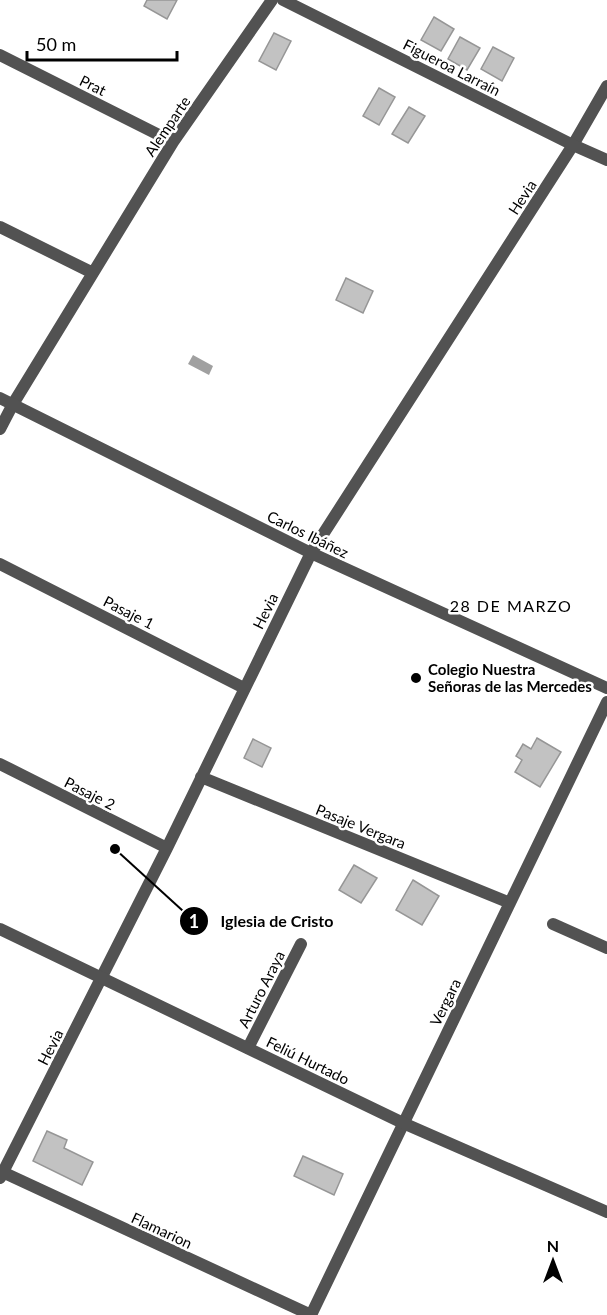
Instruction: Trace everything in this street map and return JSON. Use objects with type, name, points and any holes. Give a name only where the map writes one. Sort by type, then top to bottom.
[{"type":"street","name":"Alemparte","points":[[0,429],[173,142],[272,0]]},
{"type":"street","name":"Figueroa Larraín","points":[[284,0],[607,160]]},
{"type":"street","name":"Prat","points":[[0,55],[173,142]]},
{"type":"street","name":"Hevia","points":[[1,1174],[167,848],[311,553],[573,145],[607,86]]},
{"type":"street","points":[[0,227],[93,273]]},
{"type":"street","name":"Carlos Ibáñez","points":[[0,398],[311,553],[607,688]]},
{"type":"street","name":"Pasaje 1","points":[[0,564],[244,688]]},
{"type":"street","name":"Vergara","points":[[311,1315],[607,702]]},
{"type":"street","name":"Pasaje 2","points":[[0,764],[167,848]]},
{"type":"street","name":"Pasaje Vergara","points":[[201,777],[510,903]]},
{"type":"street","points":[[553,924],[607,948]]},
{"type":"street","name":"Feliú Hurtado","points":[[0,929],[404,1123],[607,1212]]},
{"type":"street","name":"Arturo Araya","points":[[248,1048],[301,944]]},
{"type":"street","name":"Flamarion","points":[[1,1174],[311,1315]]},
{"type":"shaded area","points":[[193,355],[213,366],[209,375],[188,364]]},
{"type":"building","points":[[147,0],[177,0],[167,19],[144,6]]},
{"type":"building","points":[[434,17],[454,29],[441,51],[421,40]]},
{"type":"building","points":[[274,33],[291,41],[276,70],[259,61]]},
{"type":"building","points":[[460,37],[480,48],[467,70],[448,59]]},
{"type":"building","points":[[493,47],[514,58],[502,81],[481,69]]},
{"type":"building","points":[[379,88],[395,97],[379,125],[363,116]]},
{"type":"building","points":[[409,107],[425,116],[408,143],[392,134]]},
{"type":"building","points":[[346,278],[373,291],[363,313],[336,300]]},
{"type":"building","points":[[537,738],[561,752],[540,787],[515,772],[522,760],[516,756],[523,744],[531,749]]},
{"type":"building","points":[[253,739],[271,748],[262,767],[244,758]]},
{"type":"building","points":[[354,865],[377,878],[361,903],[339,890]]},
{"type":"building","points":[[413,880],[439,896],[422,925],[396,910]]},
{"type":"building","points":[[47,1131],[67,1140],[64,1148],[93,1162],[82,1185],[33,1161]]},
{"type":"building","points":[[303,1156],[343,1174],[334,1195],[294,1176]]},
{"type":"place","name":"Colegio Nuestra Señoras de las Mercedes","points":[[416,678]]},
{"type":"place","name":"Iglesia de Cristo","points":[[115,849]]},
{"type":"district","name":"28 DE MARZO","points":[[511,605]]}]
